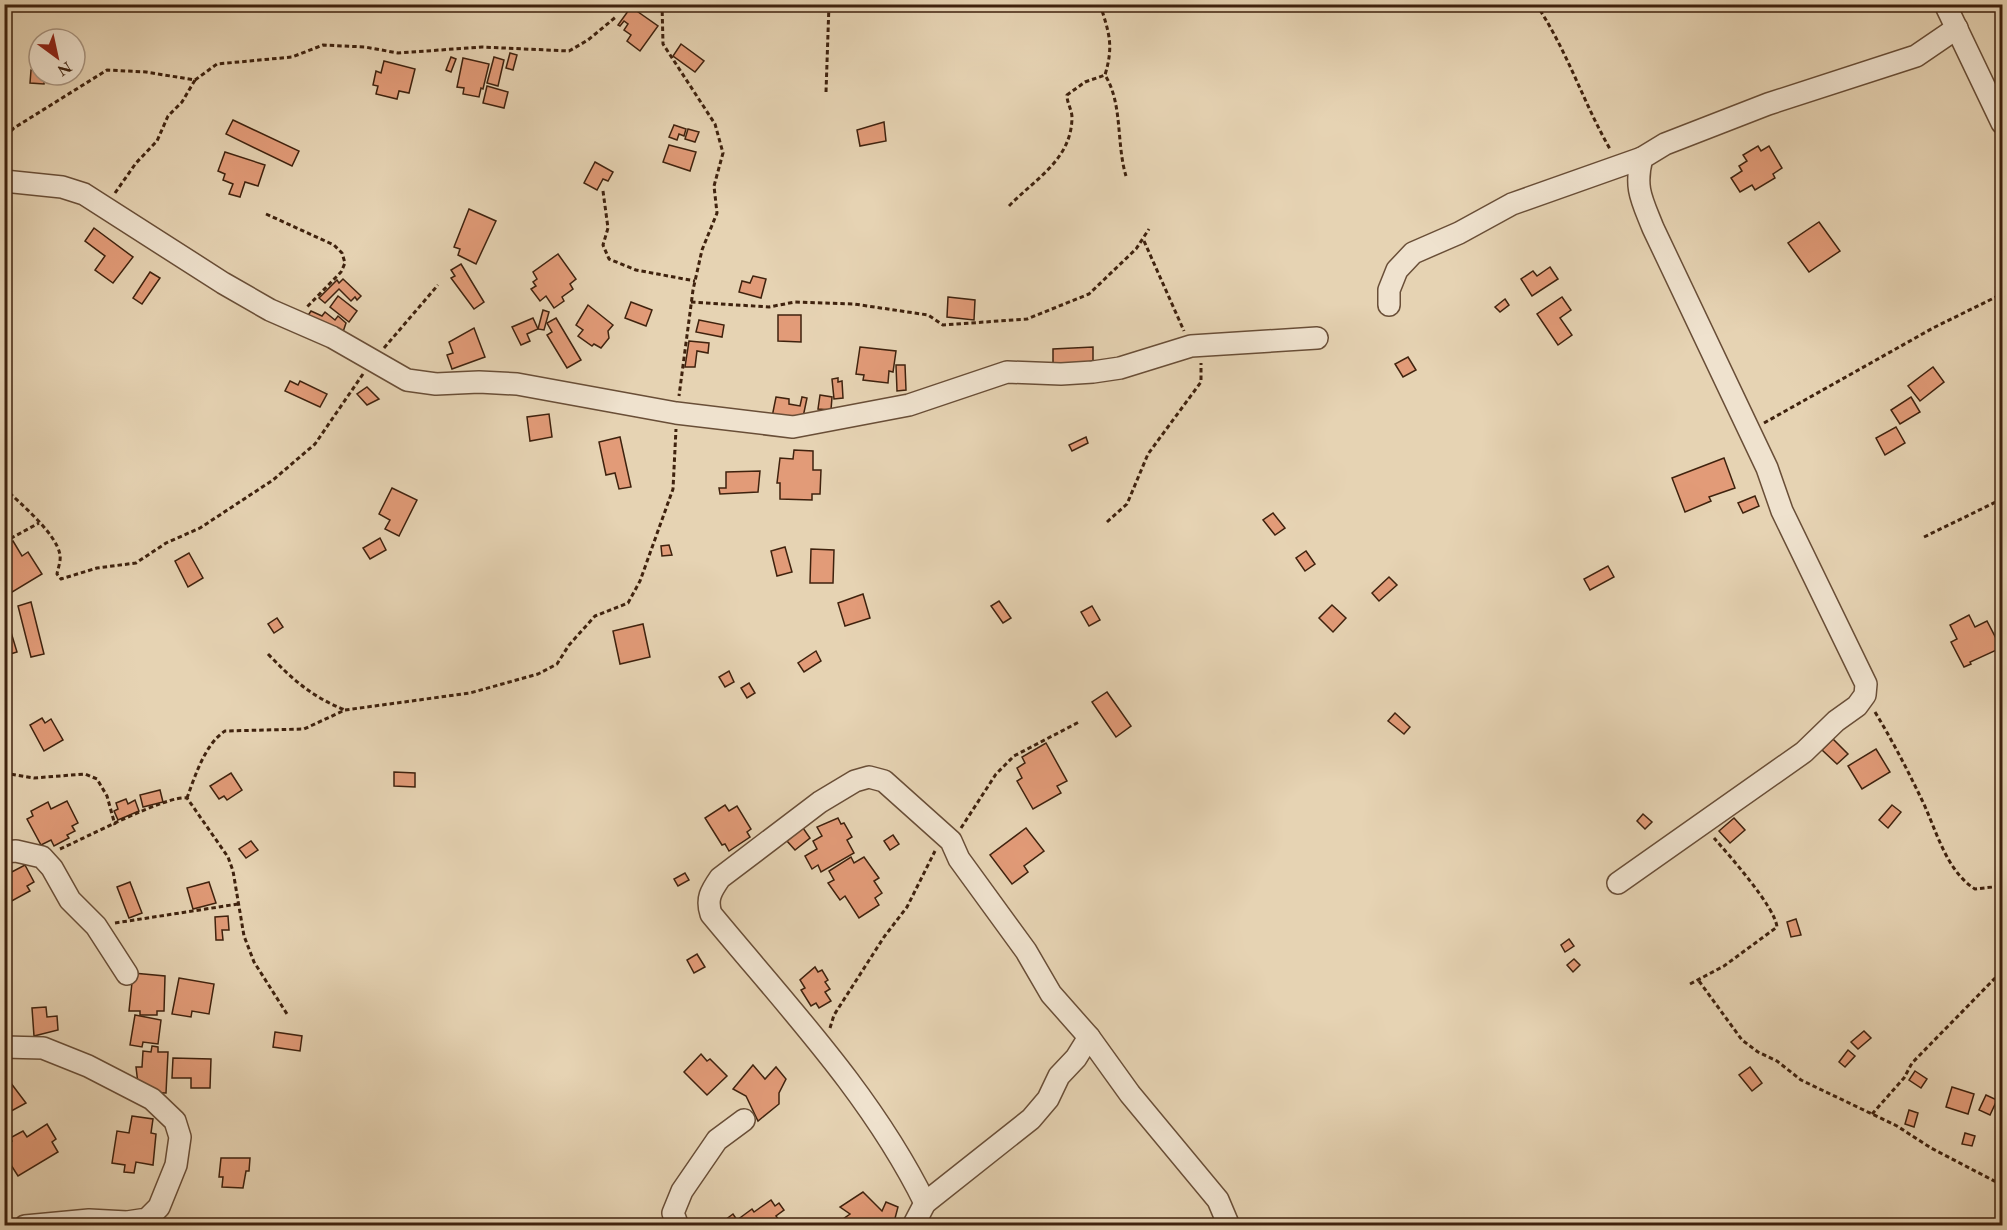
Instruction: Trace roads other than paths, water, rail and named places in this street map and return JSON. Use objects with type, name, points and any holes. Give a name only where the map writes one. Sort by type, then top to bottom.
[{"type":"street","points":[[1945,4],[2002,123]]},
{"type":"street","points":[[1389,305],[1389,290],[1397,270],[1413,252],[1459,233],[1512,204],[1642,158],[1665,144],[1768,104],[1916,56],[1958,28]]},
{"type":"street","points":[[1618,883],[1804,752],[1836,721],[1857,706],[1865,695],[1866,684],[1782,511],[1767,468],[1639,194],[1637,177],[1642,158]]},
{"type":"street","points":[[4,182],[62,188],[84,194],[223,283],[270,310],[298,321],[374,360],[385,369],[407,380],[436,384],[478,382],[517,384],[676,414],[793,427],[909,405],[1007,372],[1061,374],[1093,372],[1120,368],[1191,346],[1317,338]]},
{"type":"street","points":[[925,1203],[908,1169],[857,1092],[711,914],[708,906],[709,894],[720,878],[820,802],[855,781],[868,777],[884,781],[948,838],[958,859],[1026,951],[1051,994],[1089,1037],[1218,1200],[1229,1225]]},
{"type":"street","points":[[4,852],[16,851],[42,857],[52,868],[70,900],[96,926],[127,974]]},
{"type":"street","points":[[913,1226],[925,1203],[1030,1119],[1048,1099],[1059,1076],[1076,1058],[1089,1037]]},
{"type":"street","points":[[4,1047],[44,1047],[88,1065],[152,1099],[175,1121],[180,1137],[176,1165],[159,1207],[147,1219],[127,1222],[89,1220],[25,1226]]},
{"type":"street","points":[[1076,1058],[1104,1058]]},
{"type":"street","points":[[678,1226],[673,1213],[682,1191],[717,1140],[744,1120]]}]
